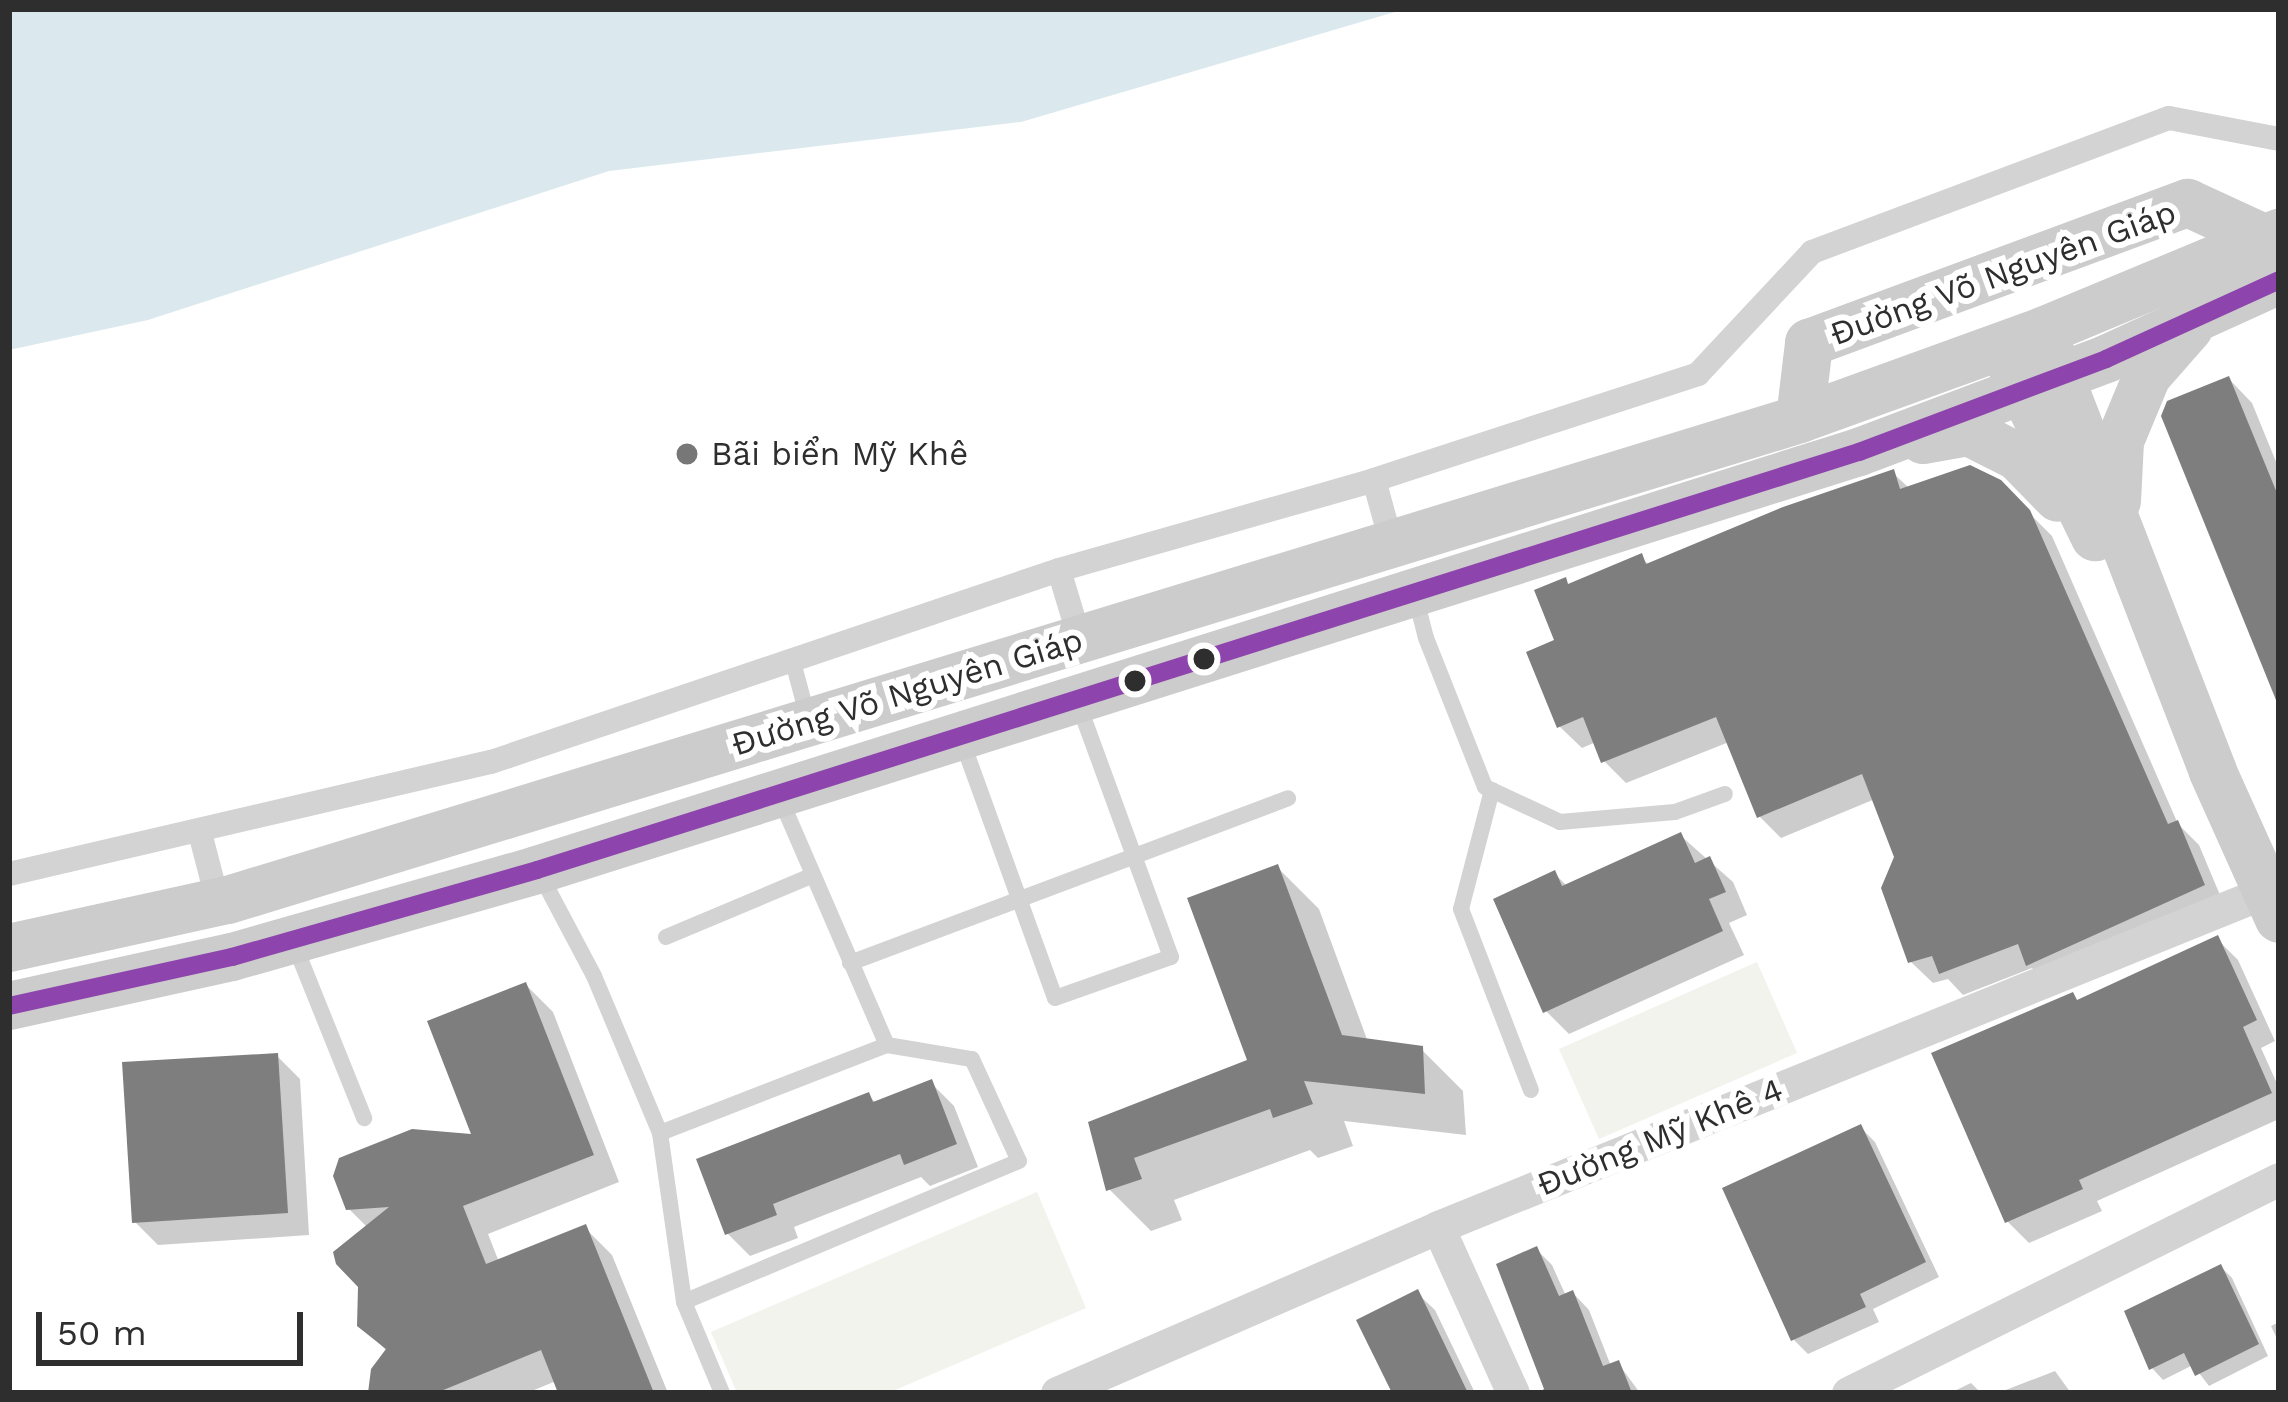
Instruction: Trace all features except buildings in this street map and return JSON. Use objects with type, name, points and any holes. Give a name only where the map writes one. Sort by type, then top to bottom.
[{"type":"main road","name":"Đường Võ Nguyên Giáp","points":[[1800,418],[1809,344],[2188,203],[2276,255]]},
{"type":"main road","name":"Đường Võ Nguyên Giáp","points":[[9,1006],[292,940],[537,869],[1859,452],[2041,385],[2199,318],[2276,255]]},
{"type":"main road","name":"Đường Võ Nguyên Giáp","points":[[9,947],[228,900],[1800,418],[2276,255]]},
{"type":"main road","points":[[2105,528],[2120,441],[2147,376],[2199,318]]},
{"type":"main road","points":[[2023,338],[2273,905]]},
{"type":"main road","points":[[1859,452],[1969,432],[2018,457],[2105,528]]},
{"type":"street","points":[[9,874],[491,762],[1059,570],[1374,480],[1698,374],[1812,252],[2169,118],[2279,139]]},
{"type":"street","points":[[1374,480],[1387,527]]},
{"type":"street","points":[[1059,570],[1074,620]]},
{"type":"street","points":[[491,762],[504,800]]},
{"type":"street","points":[[200,833],[212,879]]},
{"type":"street","name":"Đường Mỹ Khê 4","points":[[1058,1393],[1438,1227],[2273,905]]},
{"type":"street","points":[[1848,1393],[2279,1179]]},
{"type":"street","points":[[1438,1227],[1514,1393]]},
{"type":"lane","points":[[1413,589],[1426,638],[1485,787],[1560,822],[1676,812],[1725,794]]},
{"type":"lane","points":[[793,662],[804,703]]},
{"type":"lane","points":[[960,734],[1055,998],[1171,956],[1076,697]]},
{"type":"lane","points":[[1492,790],[1461,909],[1532,1090]]},
{"type":"lane","points":[[778,792],[886,1045]]},
{"type":"lane","points":[[850,963],[1288,798]]},
{"type":"lane","points":[[537,869],[594,976],[660,1133],[684,1302],[722,1393]]},
{"type":"lane","points":[[666,937],[811,875]]},
{"type":"lane","points":[[292,940],[364,1118]]},
{"type":"lane","points":[[660,1133],[886,1045],[972,1059],[1019,1161],[684,1302]]},
{"type":"shaded area","points":[[9,9],[1405,9],[1021,122],[609,171],[148,320],[9,350]]},
{"type":"shaded area","points":[[1757,962],[1797,1053],[1599,1139],[1559,1049]]},
{"type":"shaded area","points":[[1037,1192],[1086,1308],[888,1393],[737,1393],[711,1332]]},
{"type":"transit line","points":[[9,1006],[232,957],[537,870],[1859,452],[2106,359],[2279,280]]},
{"type":"place","name":"Bãi biển Mỹ Khê","points":[[687,454]]}]
